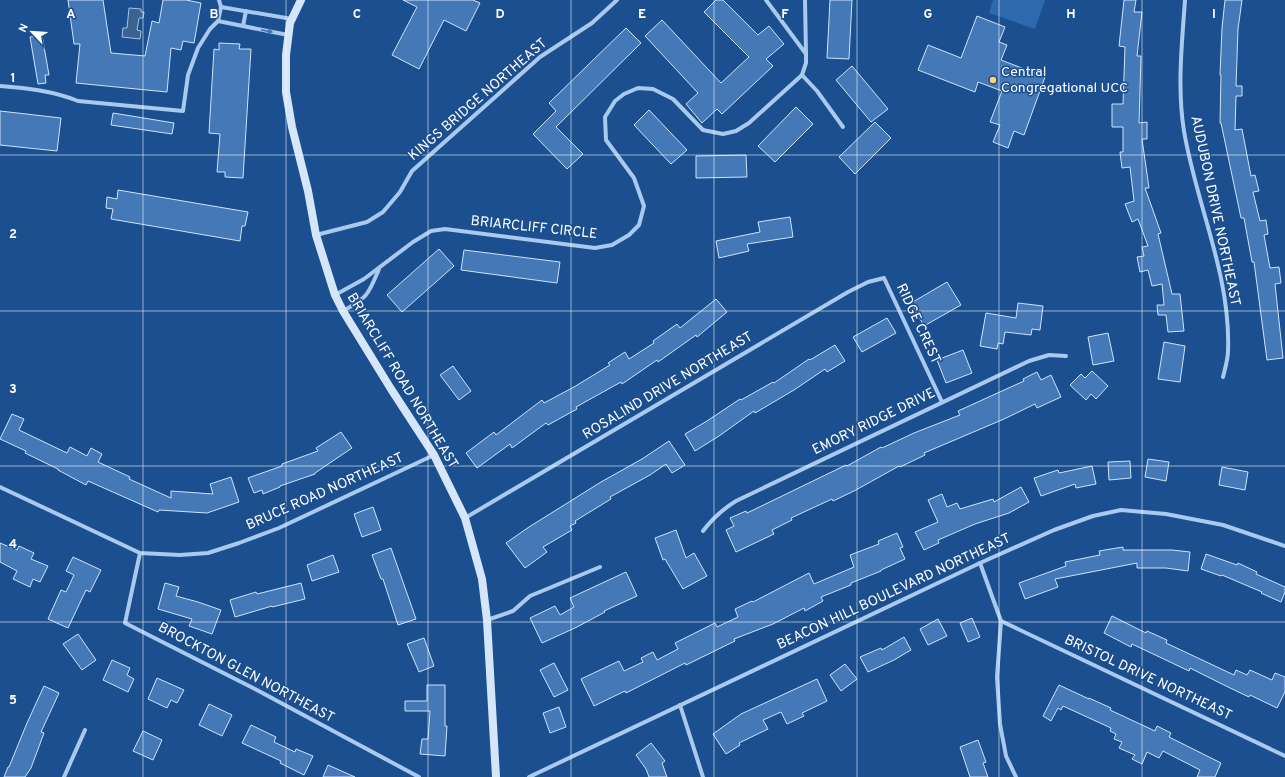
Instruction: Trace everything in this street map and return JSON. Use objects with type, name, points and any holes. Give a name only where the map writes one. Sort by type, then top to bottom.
[{"type":"main road","name":"BRIARCLIFF ROAD NORTHEAST","points":[[300,0],[292,19],[288,35],[286,55],[286,92],[292,127],[308,191],[316,235],[336,295],[343,311],[434,455],[465,518],[482,579],[487,620],[496,777]]},
{"type":"street","points":[[0,86],[26,88],[62,95],[78,101],[183,111],[188,75],[198,48],[210,29],[218,21],[222,7],[220,0]]},
{"type":"street","name":"KINGS BRIDGE NORTHEAST","points":[[316,235],[367,222],[383,212],[400,192],[412,171],[540,57],[592,22],[617,0]]},
{"type":"street","points":[[766,0],[806,54]]},
{"type":"street","points":[[805,0],[806,63],[802,74],[817,91],[843,127]]},
{"type":"street","name":"AUDUBON DRIVE NORTHEAST","points":[[1185,0],[1180,96],[1184,130],[1225,297],[1228,325],[1228,352],[1223,377]]},
{"type":"street","points":[[222,7],[292,19]]},
{"type":"street","points":[[243,26],[246,11]]},
{"type":"street","points":[[218,21],[288,35]]},
{"type":"street","name":"BRIARCLIFF CIRCLE","points":[[336,295],[364,280],[412,242],[431,231],[445,229],[595,248],[612,245],[629,235],[639,225],[644,206],[634,178],[606,140],[605,117],[615,101],[624,94],[638,88],[654,88],[673,98],[703,130],[723,134],[736,131],[750,123],[802,74]]},
{"type":"street","name":"BRIARCLIFF CIRCLE","points":[[343,311],[361,301],[369,292],[380,268]]},
{"type":"street","name":"RIDGE CREST","points":[[884,278],[942,402]]},
{"type":"street","name":"ROSALIND DRIVE NORTHEAST","points":[[465,518],[848,292],[868,282],[884,278]]},
{"type":"street","name":"EMORY RIDGE DRIVE","points":[[703,531],[726,507],[736,501],[1029,361],[1049,355],[1066,356]]},
{"type":"street","name":"BRUCE ROAD NORTHEAST","points":[[0,487],[140,553],[180,555],[208,553],[278,528],[434,455]]},
{"type":"street","name":"BEACON HILL BOULEVARD NORTHEAST","points":[[529,777],[980,563],[1054,530],[1093,516],[1122,510],[1166,514],[1223,525],[1285,546]]},
{"type":"street","name":"BROCKTON GLEN NORTHEAST","points":[[140,553],[125,623],[262,693],[419,777]]},
{"type":"street","points":[[980,563],[1001,621],[997,677],[1000,724],[1006,756],[1016,777]]},
{"type":"street","points":[[487,620],[513,611],[530,596],[600,568]]},
{"type":"street","name":"BRISTOL DRIVE NORTHEAST","points":[[1001,621],[1285,756]]},
{"type":"street","points":[[680,705],[703,777]]},
{"type":"street","points":[[64,777],[86,730]]},
{"type":"shaded area","points":[[993,0],[1045,0],[1035,29],[989,13]]},
{"type":"shaded area","points":[[129,8],[141,9],[141,12],[144,12],[143,18],[139,18],[137,30],[141,31],[140,39],[122,37],[123,28],[127,28]]},
{"type":"building","points":[[68,0],[103,0],[111,53],[145,56],[152,21],[159,23],[163,0],[186,0],[201,3],[194,43],[183,41],[181,50],[171,48],[167,92],[76,83],[80,44],[74,44]]},
{"type":"building","points":[[403,0],[473,0],[480,3],[466,31],[444,20],[419,69],[392,55],[417,7]]},
{"type":"building","points":[[716,0],[723,0],[758,35],[769,26],[784,44],[766,59],[773,66],[722,114],[717,109],[702,123],[686,104],[698,93],[645,36],[662,20],[721,83],[749,57],[704,12]]},
{"type":"building","points":[[830,0],[852,0],[849,59],[827,58]]},
{"type":"building","points":[[1124,0],[1136,0],[1134,12],[1142,12],[1137,56],[1141,56],[1139,123],[1147,122],[1147,139],[1142,139],[1149,188],[1145,188],[1161,233],[1158,234],[1172,294],[1180,294],[1184,331],[1168,332],[1166,315],[1158,315],[1157,305],[1164,305],[1162,284],[1152,286],[1148,270],[1140,272],[1137,257],[1144,256],[1142,247],[1148,246],[1138,219],[1132,222],[1125,204],[1134,201],[1130,167],[1122,168],[1120,152],[1123,152],[1123,127],[1112,127],[1112,104],[1123,104],[1125,47],[1119,46]]},
{"type":"building","points":[[1225,0],[1242,0],[1238,29],[1236,86],[1242,86],[1242,96],[1236,96],[1235,130],[1242,129],[1251,176],[1255,175],[1259,191],[1253,192],[1260,221],[1266,220],[1268,234],[1264,235],[1270,268],[1279,267],[1281,283],[1275,284],[1283,358],[1267,360],[1254,262],[1252,262],[1244,218],[1241,218],[1220,123],[1220,75]]},
{"type":"building","name":"Central Congregational UCC","points":[[977,16],[1005,27],[999,42],[1007,45],[1001,60],[1045,77],[1024,135],[1014,131],[1008,148],[993,142],[1000,125],[990,122],[1002,91],[978,82],[975,92],[918,70],[928,45],[961,58]]},
{"type":"building","points":[[626,28],[641,43],[556,127],[583,154],[567,169],[533,134],[556,111],[549,103]]},
{"type":"building","points":[[42,35],[49,75],[45,75],[46,83],[38,84],[30,37]]},
{"type":"building","points":[[219,43],[240,44],[239,49],[251,49],[243,178],[225,177],[225,172],[217,172],[220,134],[209,133],[214,49],[219,50]]},
{"type":"building","points":[[852,66],[888,109],[871,122],[836,80]]},
{"type":"building","points":[[796,107],[813,124],[775,162],[758,146]]},
{"type":"building","points":[[649,110],[687,150],[671,164],[634,125]]},
{"type":"building","points":[[0,111],[61,118],[57,151],[0,145]]},
{"type":"building","points":[[113,113],[174,123],[172,134],[111,125]]},
{"type":"building","points":[[875,122],[891,138],[855,174],[839,157]]},
{"type":"building","points":[[746,155],[747,177],[696,178],[696,156]]},
{"type":"building","points":[[118,190],[248,212],[245,226],[242,226],[240,241],[111,219],[113,209],[106,208],[107,197],[117,199]]},
{"type":"building","points":[[790,217],[793,237],[747,244],[749,251],[719,258],[716,241],[760,232],[758,222]]},
{"type":"building","points":[[439,249],[454,266],[402,312],[387,295]]},
{"type":"building","points":[[464,250],[560,262],[557,283],[461,270]]},
{"type":"building","points":[[947,282],[961,305],[924,326],[911,303]]},
{"type":"building","points":[[716,299],[727,312],[697,337],[696,335],[658,362],[657,360],[622,384],[621,382],[576,407],[577,409],[548,425],[546,423],[512,448],[510,444],[477,468],[466,453],[494,432],[496,435],[542,400],[544,403],[574,387],[610,365],[608,363],[625,352],[629,359],[654,343],[653,341],[677,324],[680,328]]},
{"type":"building","points":[[1018,303],[1043,306],[1040,330],[1032,329],[1031,335],[1005,332],[1003,344],[998,343],[997,349],[980,346],[986,313],[1016,318]]},
{"type":"building","points":[[887,318],[896,333],[862,352],[853,337]]},
{"type":"building","points":[[1108,333],[1114,361],[1093,365],[1088,337]]},
{"type":"building","points":[[1164,342],[1185,346],[1180,382],[1158,379]]},
{"type":"building","points":[[835,345],[845,361],[827,372],[825,369],[794,390],[755,413],[754,411],[695,451],[685,434],[740,399],[741,400],[773,382],[774,383],[809,359],[810,360]]},
{"type":"building","points":[[963,350],[972,373],[946,383],[937,360]]},
{"type":"building","points":[[453,366],[471,391],[459,400],[440,375]]},
{"type":"building","points":[[1092,371],[1108,386],[1096,399],[1091,394],[1086,400],[1070,385],[1081,374],[1085,378]]},
{"type":"building","points":[[1037,372],[1041,380],[1051,375],[1061,397],[1037,408],[1035,404],[1004,419],[924,453],[925,455],[900,467],[899,466],[854,491],[833,501],[832,499],[791,518],[792,520],[772,530],[774,534],[736,552],[726,530],[734,526],[730,518],[746,511],[747,513],[846,465],[847,466],[881,447],[882,448],[914,433],[960,415],[958,411],[1024,381],[1023,379]]},
{"type":"building","points":[[12,414],[24,419],[19,430],[67,453],[70,447],[87,456],[91,448],[102,454],[98,462],[130,477],[129,479],[171,498],[171,491],[213,494],[210,484],[231,477],[239,502],[207,513],[159,510],[158,512],[88,481],[86,485],[25,453],[26,451],[0,439]]},
{"type":"building","points":[[341,432],[352,448],[315,474],[280,486],[263,494],[262,490],[254,493],[248,478],[318,451],[316,448]]},
{"type":"building","points":[[669,441],[685,465],[672,473],[666,464],[650,475],[610,497],[611,499],[575,521],[576,523],[570,526],[572,530],[543,547],[547,552],[525,568],[506,543],[529,527],[601,482],[642,459]]},
{"type":"building","points":[[1148,459],[1169,462],[1166,481],[1145,477]]},
{"type":"building","points":[[1130,461],[1131,478],[1109,480],[1108,462]]},
{"type":"building","points":[[1092,466],[1096,484],[1076,488],[1075,484],[1041,496],[1034,478],[1058,470],[1059,473]]},
{"type":"building","points":[[1222,467],[1248,472],[1245,490],[1219,485]]},
{"type":"building","points":[[1021,487],[1029,502],[1009,513],[975,524],[938,540],[939,543],[924,550],[915,532],[938,522],[928,500],[942,494],[947,507],[957,503],[960,509],[993,499],[994,502]]},
{"type":"building","points":[[373,507],[381,530],[362,537],[354,514]]},
{"type":"building","points":[[676,530],[686,558],[694,553],[707,576],[683,589],[665,559],[663,560],[655,538]]},
{"type":"building","points":[[897,533],[903,547],[900,548],[905,559],[881,571],[851,583],[851,585],[821,597],[823,601],[805,611],[804,608],[773,624],[734,639],[735,641],[686,665],[685,663],[626,693],[625,691],[594,706],[581,679],[619,661],[624,671],[643,662],[641,658],[653,652],[657,660],[678,649],[675,643],[715,623],[717,627],[738,617],[735,609],[752,601],[753,602],[809,573],[814,584],[854,567],[850,555],[879,544],[878,541]]},
{"type":"building","points":[[0,543],[17,550],[19,546],[34,553],[31,559],[48,566],[40,582],[33,579],[30,587],[13,579],[17,571],[0,562]]},
{"type":"building","points":[[1123,547],[1123,550],[1172,550],[1190,552],[1188,571],[1166,568],[1137,568],[1137,563],[1055,579],[1058,587],[1025,599],[1019,583],[1066,566],[1065,562],[1100,555],[1099,551]]},
{"type":"building","points":[[391,548],[416,619],[398,625],[383,579],[381,579],[372,555]]},
{"type":"building","points":[[1206,554],[1237,565],[1238,563],[1257,572],[1256,574],[1285,587],[1285,592],[1281,602],[1222,575],[1221,576],[1201,569]]},
{"type":"building","points":[[333,555],[339,572],[312,581],[307,565]]},
{"type":"building","points":[[73,557],[101,570],[90,592],[86,590],[68,628],[48,619],[61,590],[66,592],[74,575],[66,571]]},
{"type":"building","points":[[626,572],[637,596],[542,643],[530,618],[555,606],[560,615],[574,607],[570,598]]},
{"type":"building","points":[[165,583],[179,587],[176,596],[221,610],[212,634],[189,626],[192,619],[158,609]]},
{"type":"building","points":[[301,583],[305,599],[272,606],[235,617],[230,600],[256,592],[257,594]]},
{"type":"building","points":[[1112,616],[1146,633],[1147,631],[1167,640],[1166,643],[1234,675],[1236,670],[1247,675],[1250,670],[1272,680],[1275,673],[1285,677],[1285,692],[1277,708],[1250,695],[1249,697],[1190,668],[1189,671],[1132,644],[1131,647],[1104,633]]},
{"type":"building","points":[[972,618],[980,637],[968,642],[960,623]]},
{"type":"building","points":[[938,619],[947,636],[928,645],[920,629]]},
{"type":"building","points":[[78,634],[96,660],[82,670],[63,644]]},
{"type":"building","points":[[904,637],[911,650],[868,672],[860,657],[881,648],[882,650]]},
{"type":"building","points":[[424,638],[434,666],[419,672],[407,644]]},
{"type":"building","points":[[112,660],[130,668],[127,675],[134,679],[128,692],[103,680]]},
{"type":"building","points":[[554,663],[568,690],[554,697],[540,670]]},
{"type":"building","points":[[845,664],[857,679],[841,691],[830,675]]},
{"type":"building","points":[[157,678],[184,690],[177,703],[171,700],[167,708],[148,699]]},
{"type":"building","points":[[817,679],[827,701],[802,713],[804,716],[787,724],[781,712],[763,720],[768,729],[739,743],[740,745],[726,754],[713,734],[741,714]]},
{"type":"building","points":[[427,685],[445,685],[445,726],[447,726],[445,756],[420,754],[422,739],[428,739],[430,711],[405,711],[405,701],[427,701]]},
{"type":"building","points":[[1059,685],[1111,708],[1110,710],[1155,731],[1157,726],[1171,733],[1169,737],[1221,763],[1215,777],[1197,777],[1200,770],[1163,751],[1159,758],[1147,752],[1142,764],[1132,759],[1135,755],[1119,748],[1122,742],[1114,739],[1116,734],[1110,731],[1111,728],[1063,706],[1061,710],[1058,708],[1051,721],[1043,716]]},
{"type":"building","points":[[44,686],[59,693],[41,732],[44,733],[31,768],[25,777],[4,777],[27,723]]},
{"type":"building","points":[[209,704],[232,715],[222,736],[199,725]]},
{"type":"building","points":[[559,707],[566,727],[550,733],[543,713]]},
{"type":"building","points":[[251,725],[276,737],[274,742],[295,752],[296,749],[313,756],[304,775],[280,763],[281,761],[242,743]]},
{"type":"building","points":[[143,731],[162,740],[153,760],[133,751]]},
{"type":"building","points":[[978,740],[986,762],[983,763],[988,777],[970,777],[960,747]]},
{"type":"building","points":[[651,743],[665,761],[662,763],[667,777],[649,777],[646,769],[636,755]]},
{"type":"building","points":[[328,765],[355,777],[323,777]]},
{"type":"place","name":"Central Congregational UCC","points":[[993,80]]}]
